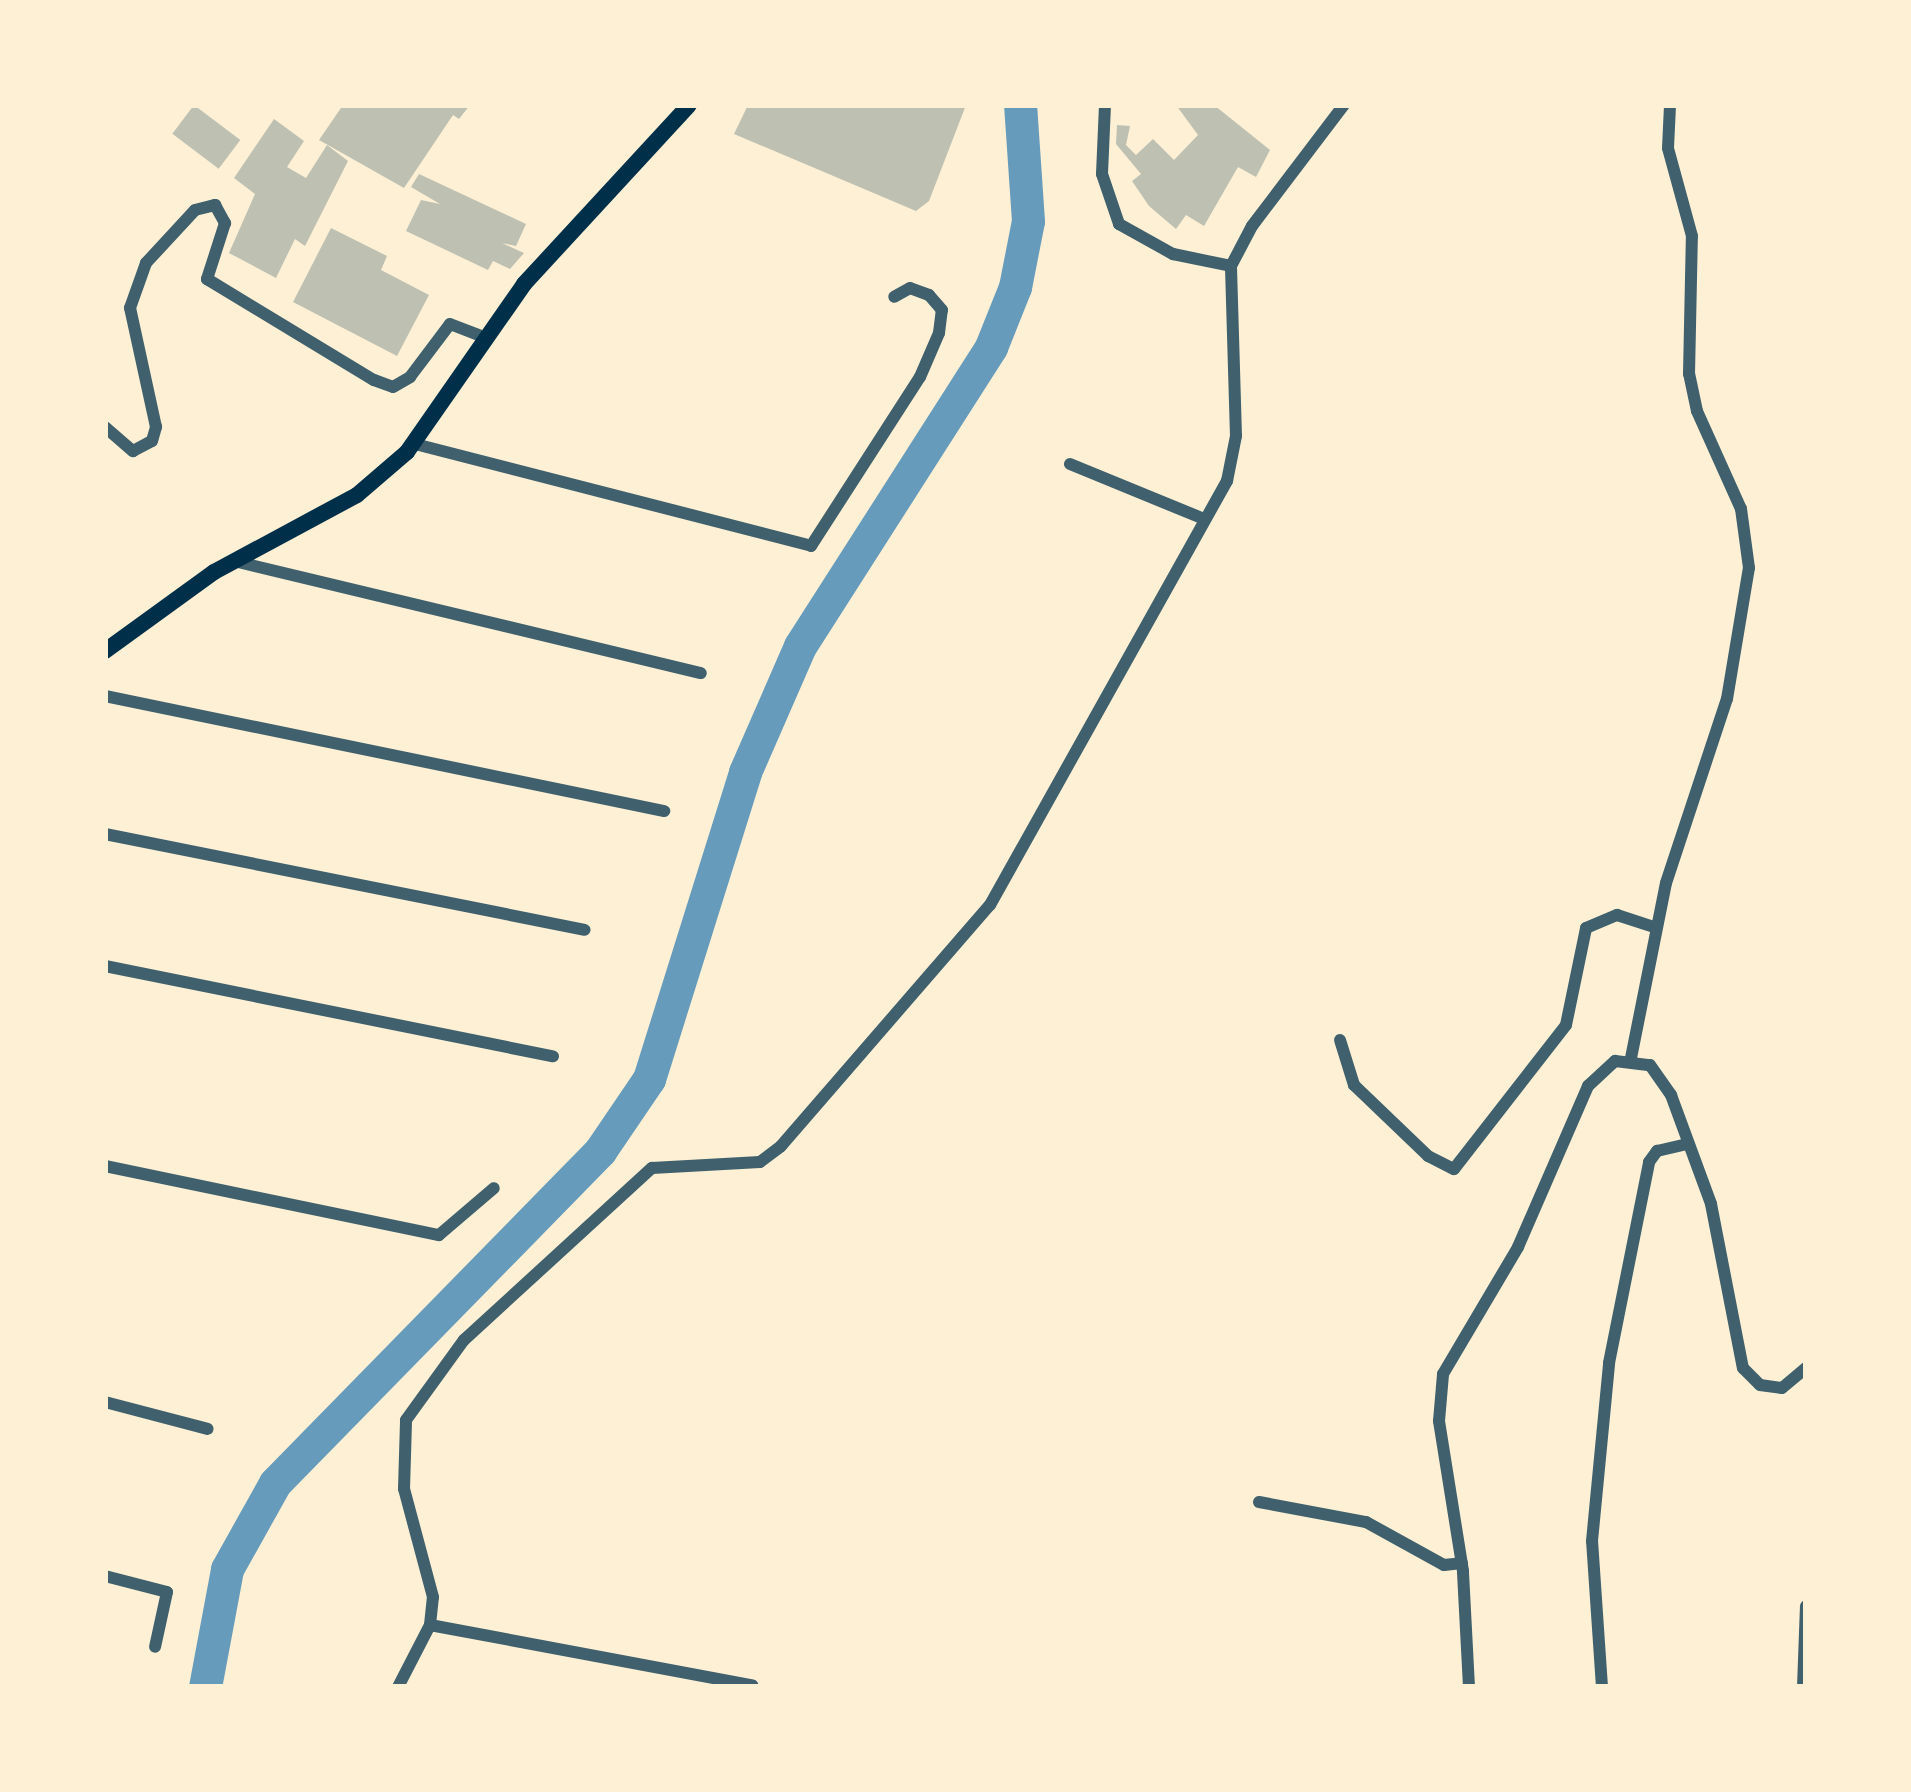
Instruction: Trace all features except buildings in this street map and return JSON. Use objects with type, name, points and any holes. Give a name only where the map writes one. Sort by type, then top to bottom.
[{"type":"main road","points":[[105,651],[234,561],[357,496],[415,444],[538,268],[689,105]]},
{"type":"street","points":[[1105,105],[1102,174],[1119,224],[1173,254],[1231,266]]},
{"type":"street","points":[[398,1687],[430,1625],[431,1574],[404,1489],[400,1449],[406,1420],[492,1311],[652,1168],[760,1162],[781,1146],[953,954],[990,905],[1227,481],[1236,436],[1231,266],[1252,226],[1344,105]]},
{"type":"street","points":[[1469,1687],[1462,1563],[1439,1421],[1448,1358],[1518,1247],[1588,1086],[1631,1058],[1655,927],[1695,776],[1726,699],[1749,568],[1741,509],[1697,411],[1688,369],[1692,236],[1668,148],[1670,105]]},
{"type":"street","points":[[105,427],[133,452],[152,441],[130,308],[146,263],[195,210],[215,205],[225,223],[207,279],[374,380],[393,387],[410,377],[450,324],[488,338]]},
{"type":"street","points":[[415,444],[811,546],[920,377],[939,333],[942,310],[929,295],[910,288],[894,297]]},
{"type":"street","points":[[1070,464],[1204,519]]},
{"type":"street","points":[[234,561],[701,673]]},
{"type":"street","points":[[105,695],[664,812]]},
{"type":"street","points":[[105,834],[584,931]]},
{"type":"street","points":[[1340,1040],[1354,1085],[1454,1169],[1566,1025],[1586,928],[1617,915],[1655,927]]},
{"type":"street","points":[[105,966],[553,1056]]},
{"type":"street","points":[[1631,1058],[1661,1076],[1688,1144],[1726,1265],[1743,1368],[1760,1385],[1782,1388],[1806,1368]]},
{"type":"street","points":[[1602,1687],[1592,1541],[1609,1364],[1649,1162],[1657,1151],[1688,1144]]},
{"type":"street","points":[[105,1166],[439,1235],[494,1188]]},
{"type":"street","points":[[105,1402],[208,1429]]},
{"type":"street","points":[[1259,1502],[1366,1522],[1444,1565],[1462,1563]]},
{"type":"street","points":[[105,1576],[166,1592],[155,1647]]},
{"type":"street","points":[[1803,1687],[1806,1606]]},
{"type":"street","points":[[430,1625],[752,1685]]},
{"type":"waterway","points":[[205,1687],[227,1569],[275,1483],[600,1151],[649,1079],[745,772],[800,646],[991,347],[1015,287],[1028,221],[1020,105]]}]
